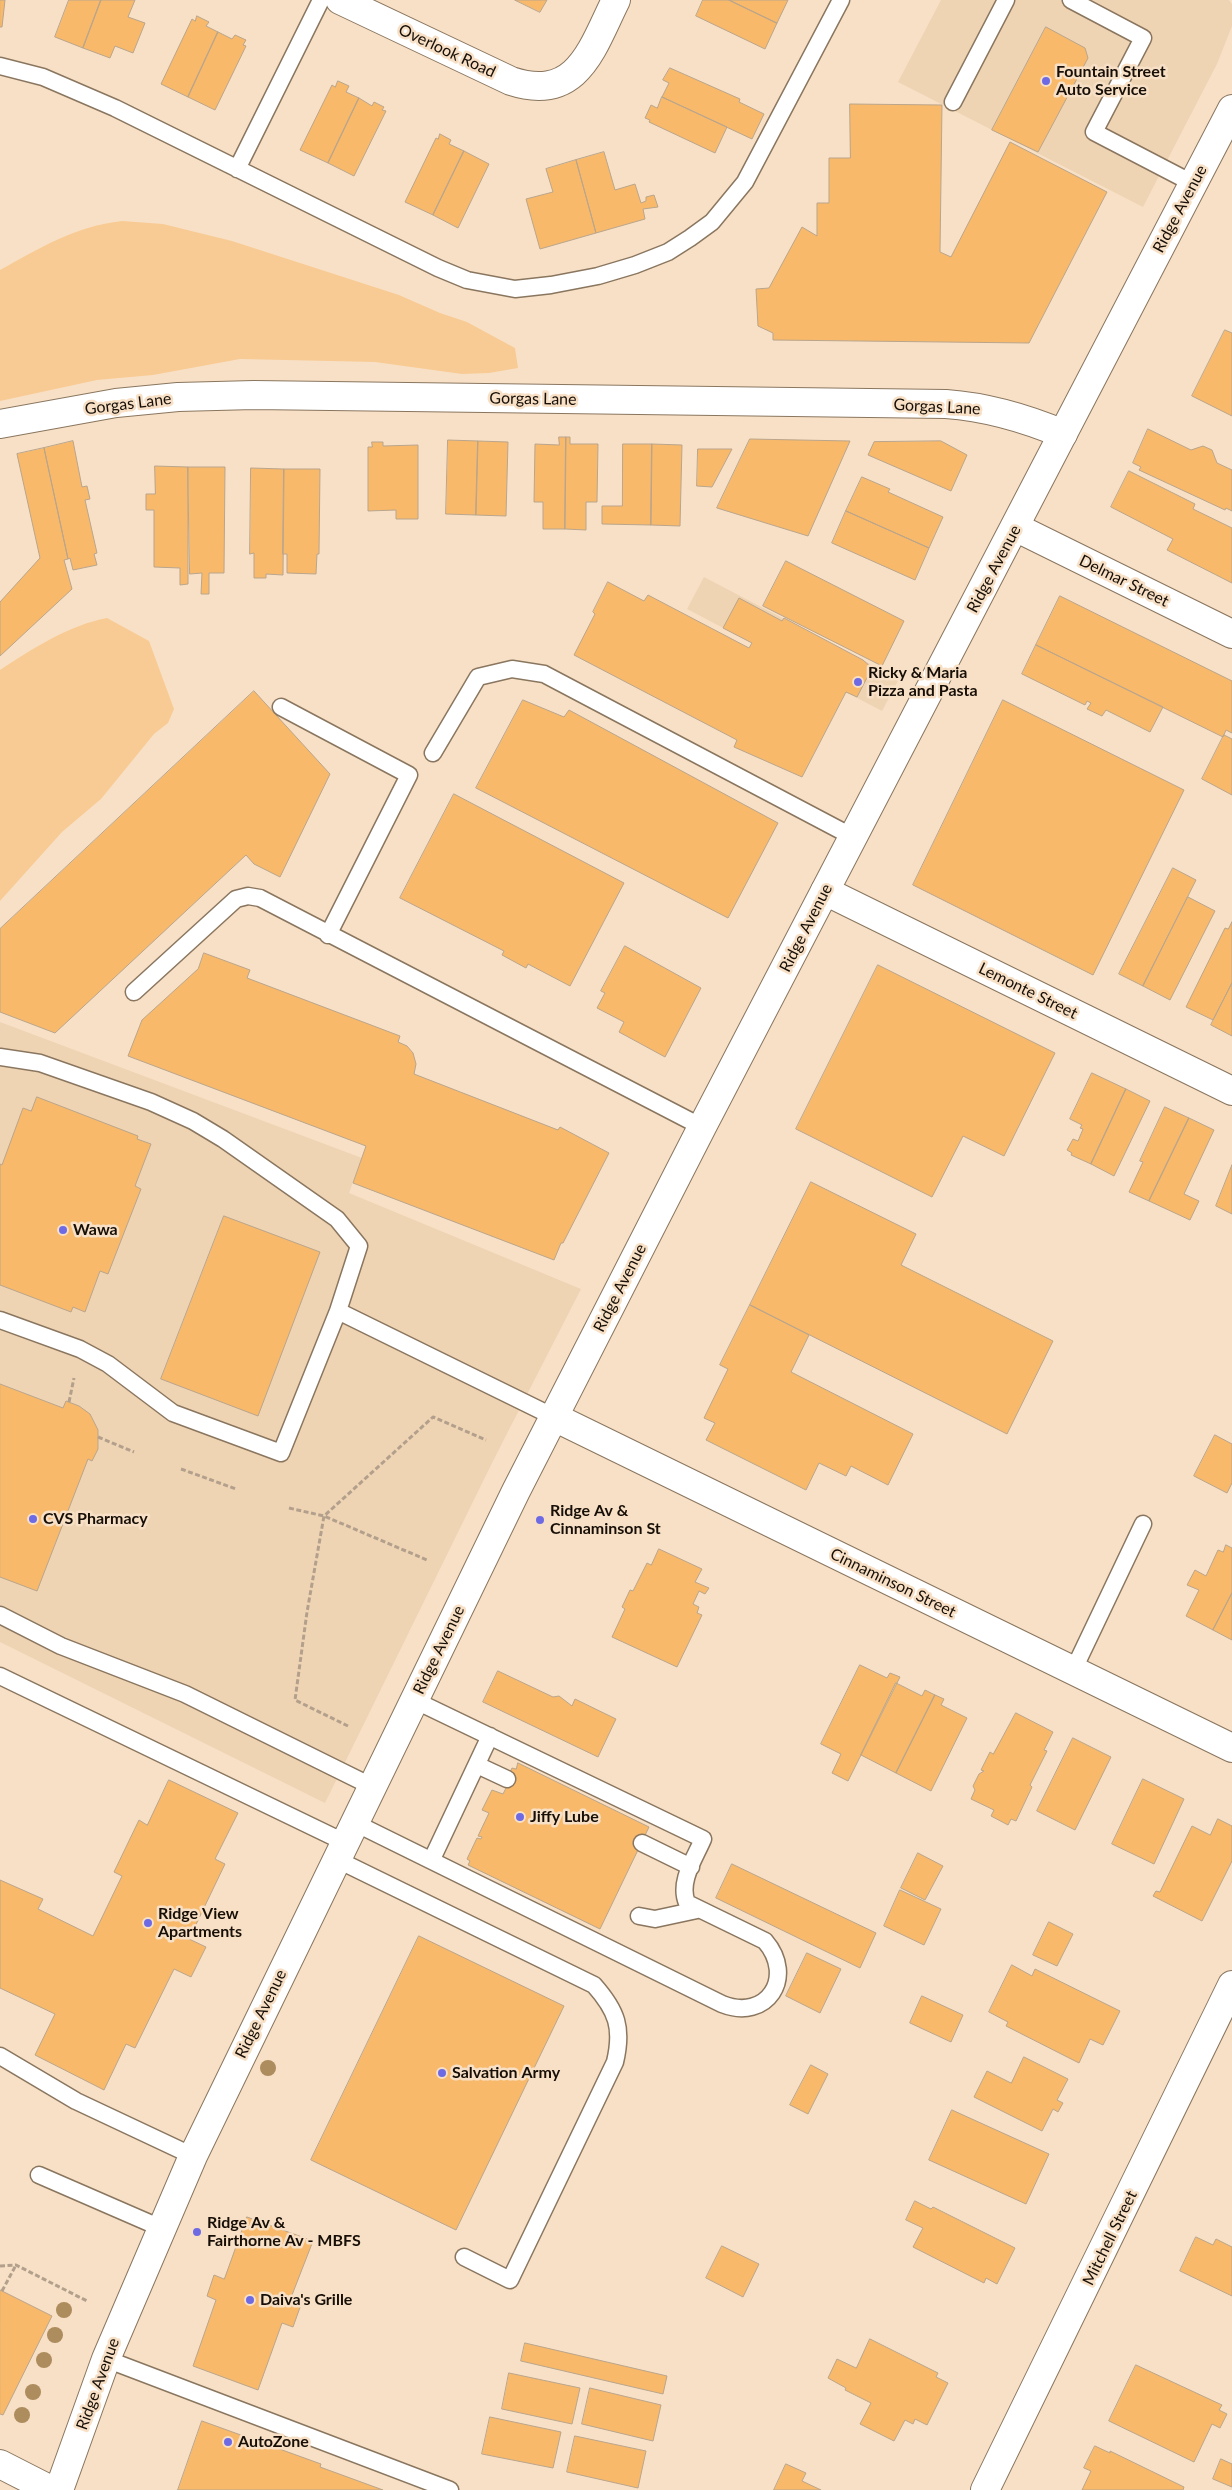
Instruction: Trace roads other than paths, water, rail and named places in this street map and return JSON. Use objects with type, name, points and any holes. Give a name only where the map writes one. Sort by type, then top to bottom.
[{"type":"street","name":"Overlook Road","points":[[340,0],[511,82],[529,87],[545,87],[557,83],[582,66],[616,0]]},
{"type":"street","name":"Ridge Avenue","points":[[59,2490],[106,2359],[160,2228],[344,1841],[554,1417],[702,1127],[1232,109]]},
{"type":"street","name":"Gorgas Lane","points":[[0,424],[116,403],[178,397],[254,395],[946,404],[976,407],[1005,413],[1063,434]]},
{"type":"street","name":"Delmar Street","points":[[1015,527],[1232,634]]},
{"type":"street","name":"Lemonte Street","points":[[825,891],[1232,1091]]},
{"type":"street","name":"Cinnaminson Street","points":[[554,1417],[1232,1748]]},
{"type":"street","name":"Mitchell Street","points":[[985,2490],[1232,1985]]},
{"type":"street","points":[[0,2464],[51,2490]]},
{"type":"lane","points":[[237,169],[321,0]]},
{"type":"lane","points":[[0,66],[19,70],[68,87],[438,268],[467,280],[515,289],[551,286],[598,276],[635,265],[668,252],[712,222],[728,205],[744,182],[841,0]]},
{"type":"lane","points":[[953,102],[1006,0]]},
{"type":"lane","points":[[1071,0],[1143,38],[1094,132],[1194,184]]},
{"type":"lane","points":[[433,753],[478,677],[512,669],[544,674],[853,837]]},
{"type":"lane","points":[[281,707],[409,775],[328,935]]},
{"type":"lane","points":[[134,992],[236,899],[248,896],[260,898],[328,935],[702,1127]]},
{"type":"lane","points":[[0,1057],[40,1063],[151,1102],[193,1121],[223,1139],[337,1220],[359,1246],[338,1311],[281,1453],[173,1413],[108,1364],[80,1349],[0,1320]]},
{"type":"lane","points":[[338,1311],[554,1417]]},
{"type":"lane","points":[[1073,1671],[1143,1524]]},
{"type":"lane","points":[[0,1615],[81,1653],[185,1694],[372,1786]]},
{"type":"lane","points":[[0,1676],[133,1742],[344,1841],[594,1985],[608,2001],[617,2021],[620,2041],[615,2062],[510,2280],[464,2256]]},
{"type":"lane","points":[[344,1841],[432,1859],[734,2009],[758,2006],[776,1988],[778,1963],[773,1951],[764,1941],[697,1910],[687,1903],[683,1893],[702,1839],[414,1700]]},
{"type":"lane","points":[[432,1859],[490,1736]]},
{"type":"lane","points":[[477,1764],[507,1779]]},
{"type":"lane","points":[[642,1843],[691,1867]]},
{"type":"lane","points":[[639,1916],[654,1919],[697,1910]]},
{"type":"lane","points":[[0,2056],[76,2101],[193,2156]]},
{"type":"lane","points":[[40,2175],[160,2228]]},
{"type":"lane","points":[[106,2359],[450,2490]]},
{"type":"place","name":"Fountain Street Auto Service","points":[[1046,81]]},
{"type":"place","name":"Ricky & Maria Pizza and Pasta","points":[[858,682]]},
{"type":"place","name":"Wawa","points":[[63,1230]]},
{"type":"place","name":"CVS Pharmacy","points":[[33,1519]]},
{"type":"place","name":"Ridge Av & Cinnaminson St","points":[[540,1520]]},
{"type":"place","name":"Jiffy Lube","points":[[520,1817]]},
{"type":"place","name":"Ridge View Apartments","points":[[148,1923]]},
{"type":"place","name":"Salvation Army","points":[[442,2073]]},
{"type":"place","name":"Ridge Av & Fairthorne Av - MBFS","points":[[197,2232]]},
{"type":"place","name":"Daiva's Grille","points":[[250,2300]]},
{"type":"place","name":"AutoZone","points":[[228,2442]]}]
